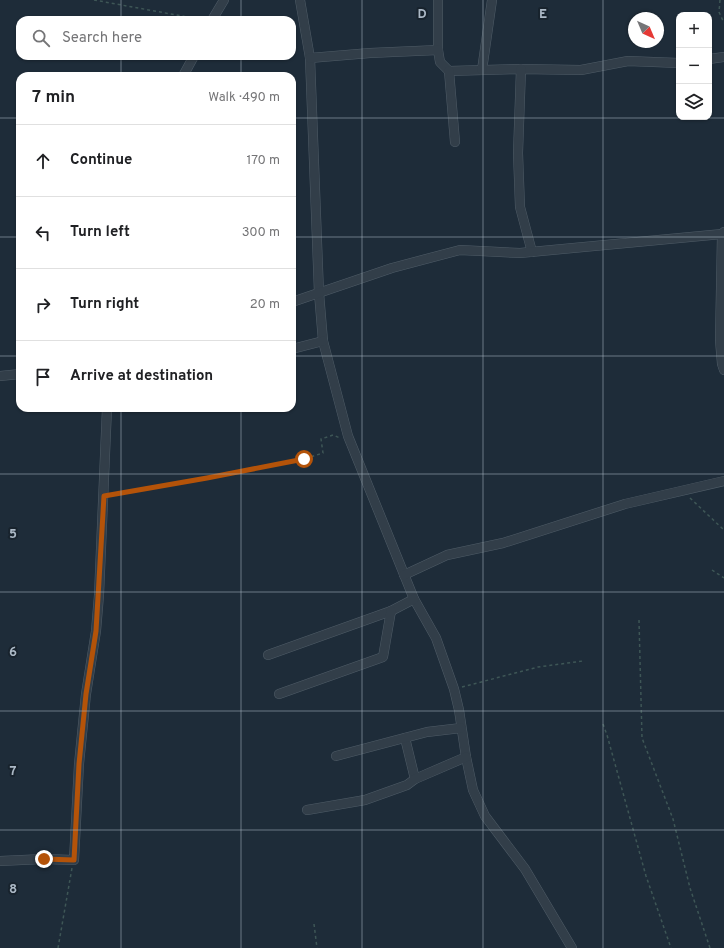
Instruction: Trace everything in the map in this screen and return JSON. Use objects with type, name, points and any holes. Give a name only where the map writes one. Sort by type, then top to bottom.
[{"type":"street","points":[[214,16],[224,0]]},
{"type":"street","points":[[300,0],[310,58],[319,293],[323,341],[348,436],[414,600],[436,638],[454,689],[473,790],[485,816],[525,869],[572,948]]},
{"type":"street","points":[[438,0],[438,50],[440,62],[449,71],[455,142]]},
{"type":"street","points":[[482,70],[492,0]]},
{"type":"street","points":[[310,58],[370,53],[438,50]]},
{"type":"street","points":[[712,59],[724,57]]},
{"type":"street","points":[[186,72],[192,60]]},
{"type":"street","points":[[449,71],[521,69],[581,70],[628,61],[676,63]]},
{"type":"street","points":[[521,69],[518,153],[520,207],[532,252]]},
{"type":"street","points":[[296,301],[392,268],[460,250],[520,253],[723,233],[720,340],[724,370]]},
{"type":"street","points":[[296,348],[323,341]]},
{"type":"street","points":[[0,376],[16,374]]},
{"type":"street","points":[[0,861],[44,859],[74,860],[79,764],[86,694],[96,631],[104,496],[106,412]]},
{"type":"street","points":[[404,575],[447,555],[503,543],[625,504],[724,480]]},
{"type":"street","points":[[268,655],[391,611],[414,600]]},
{"type":"street","points":[[279,694],[383,657],[391,611]]},
{"type":"street","points":[[336,756],[427,732],[461,728]]},
{"type":"street","points":[[405,738],[415,779]]},
{"type":"street","points":[[307,810],[365,800],[407,785],[415,779],[466,757]]},
{"type":"path","points":[[94,0],[182,16]]},
{"type":"path","points":[[720,0],[719,12],[724,23]]},
{"type":"path","points":[[104,496],[304,459],[323,453],[321,439],[333,435],[341,438],[348,436]]},
{"type":"path","points":[[681,490],[724,530]]},
{"type":"path","points":[[712,570],[724,578]]},
{"type":"path","points":[[638,620],[642,738],[674,819],[690,888],[710,948]]},
{"type":"path","points":[[454,689],[538,667],[583,661]]},
{"type":"path","points":[[603,724],[646,876],[671,948]]},
{"type":"path","points":[[58,948],[74,860]]},
{"type":"path","points":[[314,924],[317,948]]},
{"type":"route","points":[[44,859],[74,860],[79,764],[86,694],[96,631],[99,595],[104,496],[304,459]]}]
